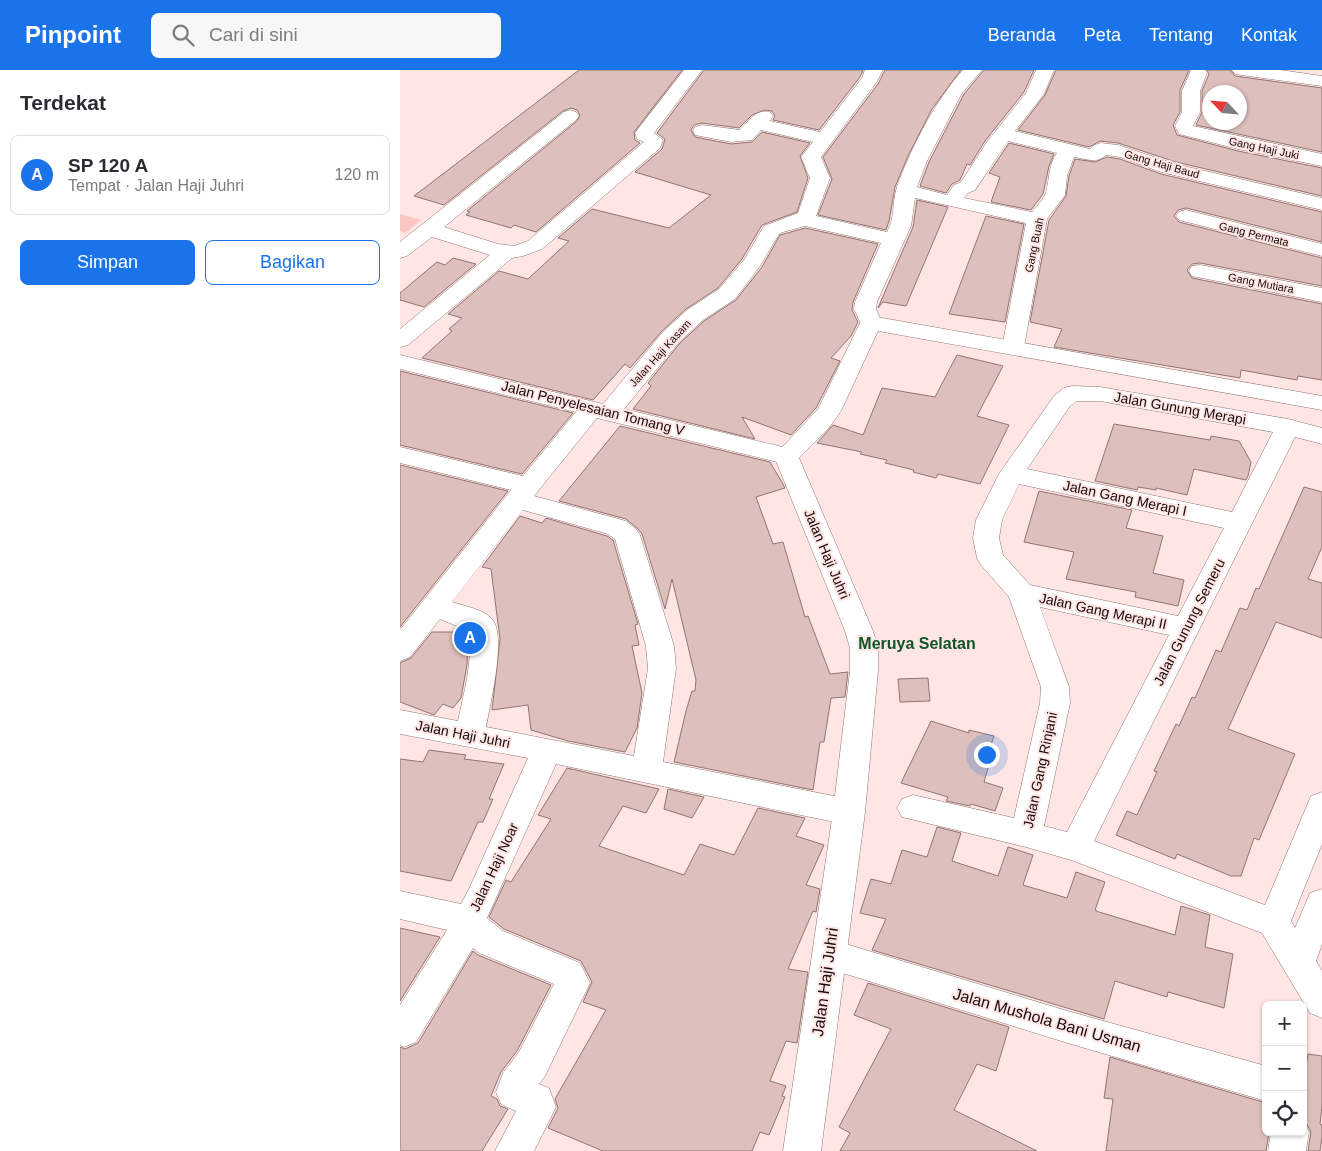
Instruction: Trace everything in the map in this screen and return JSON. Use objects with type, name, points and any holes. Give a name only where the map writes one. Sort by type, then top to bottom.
[{"type":"street","points":[[429,229],[486,247],[508,251],[524,250],[536,245],[653,144],[654,140],[644,136],[644,133],[693,70]]},
{"type":"street","points":[[874,70],[870,79],[812,157],[812,163],[820,178],[807,214],[803,219],[893,240]]},
{"type":"street","points":[[786,456],[819,424],[829,411],[871,323],[865,309],[866,302],[901,226],[906,190],[917,161],[954,90],[973,70]]},
{"type":"street","points":[[952,202],[961,189],[968,187],[1004,134],[1035,94],[1045,70]]},
{"type":"street","points":[[1241,70],[1322,81]]},
{"type":"street","name":"Gang Haji Juki","points":[[1196,71],[1191,91],[1191,112],[1184,127],[1189,131],[1322,160]]},
{"type":"street","points":[[400,252],[570,116]]},
{"type":"street","points":[[702,131],[741,137],[745,136],[761,120],[825,139]]},
{"type":"street","name":"Gang Haji Baud","points":[[1004,134],[1093,156],[1101,149],[1106,149],[1137,156],[1165,167],[1322,204]]},
{"type":"street","name":"Gang Buah","points":[[1013,347],[1037,220],[1055,195],[1057,176],[1069,151]]},
{"type":"street","points":[[906,190],[1037,220]]},
{"type":"street","name":"Gang Permata","points":[[1186,216],[1322,250]]},
{"type":"street","name":"Jalan Haji Kasam","points":[[400,650],[523,493],[672,337],[695,315],[726,294],[753,262],[775,226],[803,219]]},
{"type":"street","points":[[400,340],[508,251]]},
{"type":"street","name":"Gang Mutiara","points":[[1200,271],[1322,295]]},
{"type":"street","points":[[871,323],[1322,403]]},
{"type":"street","name":"Jalan Penyelesaian Tomang V","points":[[400,362],[786,456]]},
{"type":"street","name":"Jalan Gunung Merapi","points":[[1072,393],[1100,394],[1288,427]]},
{"type":"street","name":"Jalan Gang Rinjani","points":[[1072,393],[1062,401],[1011,474],[989,520],[986,538],[990,558],[1021,593],[1056,694],[1026,834],[1075,848],[1274,923]]},
{"type":"street","points":[[1288,427],[1322,436]]},
{"type":"street","name":"Jalan Gunung Semeru","points":[[1075,848],[1288,427]]},
{"type":"street","points":[[400,455],[523,493],[616,527],[627,535],[660,646],[662,668],[647,770]]},
{"type":"street","name":"Jalan Haji Juhri","points":[[786,456],[859,631],[864,648],[864,671],[849,812],[802,1151]]},
{"type":"street","name":"Jalan Gang Merapi I","points":[[1011,474],[1240,522]]},
{"type":"street","name":"Jalan Gang Merapi II","points":[[1021,593],[1185,628]]},
{"type":"street","points":[[434,606],[473,620],[482,626],[484,634],[480,673],[470,735]]},
{"type":"street","name":"Jalan Haji Juhri","points":[[400,722],[548,750],[849,812]]},
{"type":"street","name":"Jalan Haji Noar","points":[[400,906],[469,920],[482,896],[548,750]]},
{"type":"street","points":[[1322,805],[1274,923],[1322,1002]]},
{"type":"street","points":[[913,808],[1026,834]]},
{"type":"street","points":[[1298,962],[1322,903]]},
{"type":"street","points":[[404,1030],[463,934],[469,920]]},
{"type":"street","points":[[469,920],[477,931],[491,942],[568,974],[574,983],[532,1064],[516,1085],[514,1092],[536,1101],[538,1107],[514,1151]]},
{"type":"street","name":"Jalan Mushola Bani Usman","points":[[829,954],[1061,1025],[1262,1083]]},
{"type":"street","points":[[1287,1151],[1289,1136]]},
{"type":"shaded area","points":[[400,214],[421,220],[405,233],[400,231]]},
{"type":"building","points":[[579,70],[682,70],[634,132],[635,140],[640,143],[536,232],[514,225],[511,228],[466,215],[470,212],[467,211],[577,121],[580,115],[577,110],[571,108],[563,111],[444,205],[414,196]]},
{"type":"building","points":[[704,70],[863,70],[860,77],[819,130],[773,120],[775,116],[772,111],[765,110],[752,115],[739,128],[702,123],[694,125],[691,130],[695,137],[731,144],[752,142],[762,132],[810,143],[800,156],[808,178],[797,212],[762,225],[742,259],[718,288],[686,309],[662,331],[630,368],[625,364],[593,400],[422,358],[452,331],[449,329],[462,318],[448,314],[499,271],[528,279],[569,241],[558,238],[592,209],[669,228],[711,195],[635,172],[662,149],[665,139],[657,133]]},
{"type":"building","points":[[885,70],[961,70],[932,109],[908,156],[895,187],[886,230],[818,215],[832,179],[823,157],[878,84]]},
{"type":"building","points":[[984,70],[1034,70],[1024,92],[985,141],[970,165],[967,164],[960,180],[952,184],[946,193],[920,186],[929,162],[964,94]]},
{"type":"building","points":[[1056,70],[1189,70],[1180,90],[1180,112],[1173,125],[1177,135],[1238,151],[1322,168],[1322,196],[1176,162],[1118,143],[1100,141],[1089,147],[1018,130],[1045,95]]},
{"type":"building","points":[[1207,70],[1230,70],[1235,76],[1322,88],[1322,152],[1219,130],[1247,130],[1247,85],[1204,85],[1209,74]]},
{"type":"building","points":[[1202,112],[1202,126],[1196,125]]},
{"type":"building","points":[[1009,143],[1054,154],[1049,166],[1043,194],[1031,210],[991,202],[1000,177],[989,173]]},
{"type":"building","points":[[1107,157],[1120,159],[1161,174],[1322,212],[1322,242],[1186,208],[1178,210],[1174,216],[1179,222],[1322,258],[1322,286],[1200,263],[1192,264],[1187,270],[1192,278],[1322,304],[1322,380],[1298,376],[1297,380],[1241,370],[1240,378],[1054,347],[1062,329],[1030,322],[1049,220],[1066,196],[1069,176],[1075,159],[1095,162]]},
{"type":"building","points":[[917,200],[948,207],[906,306],[883,302],[878,308],[913,227]]},
{"type":"building","points":[[986,216],[1024,224],[1005,322],[949,314]]},
{"type":"building","points":[[805,228],[878,244],[853,302],[852,310],[858,322],[851,336],[831,358],[840,361],[816,408],[791,435],[742,417],[755,439],[633,409],[651,386],[648,383],[680,343],[704,321],[736,300],[762,267],[780,235]]},
{"type":"building","points":[[453,258],[476,264],[424,307],[400,300],[400,293],[437,262],[445,265]]},
{"type":"building","points":[[957,355],[1003,366],[977,416],[1009,425],[980,484],[938,474],[936,478],[885,463],[887,460],[860,454],[862,452],[817,443],[833,425],[863,435],[882,388],[935,397]]},
{"type":"building","points":[[400,371],[573,413],[522,474],[400,445]]},
{"type":"building","points":[[1114,424],[1210,440],[1211,436],[1239,441],[1251,462],[1248,476],[1246,480],[1194,469],[1187,495],[1156,488],[1156,490],[1138,487],[1137,490],[1095,481]]},
{"type":"building","points":[[620,426],[770,462],[783,484],[785,488],[756,497],[773,544],[783,542],[805,617],[808,616],[830,674],[848,672],[845,697],[831,698],[824,742],[820,742],[813,790],[674,762],[686,711],[692,691],[695,691],[696,680],[672,579],[665,609],[642,534],[637,528],[626,519],[559,501]]},
{"type":"building","points":[[400,465],[508,491],[400,627]]},
{"type":"building","points":[[1304,487],[1322,492],[1322,547],[1308,579],[1322,583],[1322,638],[1276,622],[1228,729],[1295,754],[1259,840],[1254,838],[1241,876],[1231,876],[1177,854],[1175,859],[1116,835],[1127,811],[1137,815],[1157,772],[1154,771],[1176,724],[1179,726],[1192,697],[1195,698],[1216,650],[1221,652],[1240,608],[1247,610],[1256,588],[1259,589]]},
{"type":"building","points":[[1039,491],[1132,510],[1126,528],[1163,536],[1153,573],[1184,580],[1178,606],[1135,597],[1136,592],[1066,579],[1074,552],[1024,542]]},
{"type":"building","points":[[520,516],[542,523],[546,518],[607,536],[613,540],[638,624],[635,625],[639,645],[632,646],[642,693],[637,728],[625,752],[568,741],[531,730],[528,705],[492,710],[500,639],[491,569],[482,567]]},
{"type":"building","points":[[432,632],[466,632],[468,642],[467,665],[461,698],[453,708],[443,704],[434,715],[400,702],[400,663],[411,658]]},
{"type":"building","points":[[928,678],[930,701],[900,702],[898,679]]},
{"type":"building","points":[[931,721],[969,733],[969,730],[994,736],[987,757],[991,758],[984,782],[1003,788],[995,811],[971,804],[970,806],[946,801],[948,797],[901,783]]},
{"type":"building","points":[[429,750],[466,755],[464,759],[504,764],[489,799],[493,799],[483,822],[478,822],[451,881],[400,871],[400,759],[423,762]]},
{"type":"building","points":[[567,768],[659,789],[646,813],[623,806],[599,846],[684,875],[700,844],[734,855],[758,808],[805,818],[796,836],[824,845],[806,885],[820,889],[816,912],[813,911],[788,969],[808,972],[797,1043],[786,1041],[770,1081],[786,1086],[782,1096],[785,1097],[769,1135],[760,1132],[752,1151],[603,1151],[548,1128],[558,1108],[555,1099],[606,1010],[583,1002],[592,982],[581,961],[504,929],[489,917],[506,880],[511,882],[551,819],[538,815]]},
{"type":"building","points":[[668,789],[704,797],[692,818],[664,809]]},
{"type":"building","points":[[937,827],[961,833],[952,861],[998,876],[1008,847],[1033,855],[1023,885],[1067,898],[1076,872],[1105,882],[1095,910],[1099,912],[1175,935],[1181,906],[1210,915],[1205,947],[1233,954],[1224,1008],[1168,992],[1167,997],[1115,981],[1104,1019],[872,950],[886,919],[860,913],[871,879],[891,884],[902,850],[927,857]]},
{"type":"building","points":[[400,928],[440,937],[400,1001]]},
{"type":"building","points":[[473,951],[478,955],[551,985],[517,1051],[501,1072],[491,1096],[497,1099],[500,1106],[508,1109],[482,1151],[400,1151],[400,1047],[405,1049],[418,1043]]},
{"type":"building","points":[[868,983],[1009,1027],[996,1071],[977,1064],[954,1110],[1037,1151],[840,1151],[850,1133],[839,1127],[891,1029],[854,1015]]},
{"type":"building","points":[[1308,1054],[1322,1056],[1320,1124],[1322,1125],[1322,1137],[1320,1151],[1308,1151],[1311,1132],[1307,1124]]},
{"type":"building","points":[[1110,1057],[1262,1102],[1262,1136],[1268,1136],[1266,1151],[1106,1151],[1113,1099],[1104,1098]]},
{"type":"place","name":"SP 120 A","points":[[470,638]]},
{"type":"district","name":"Meruya Selatan","points":[[917,643]]}]
